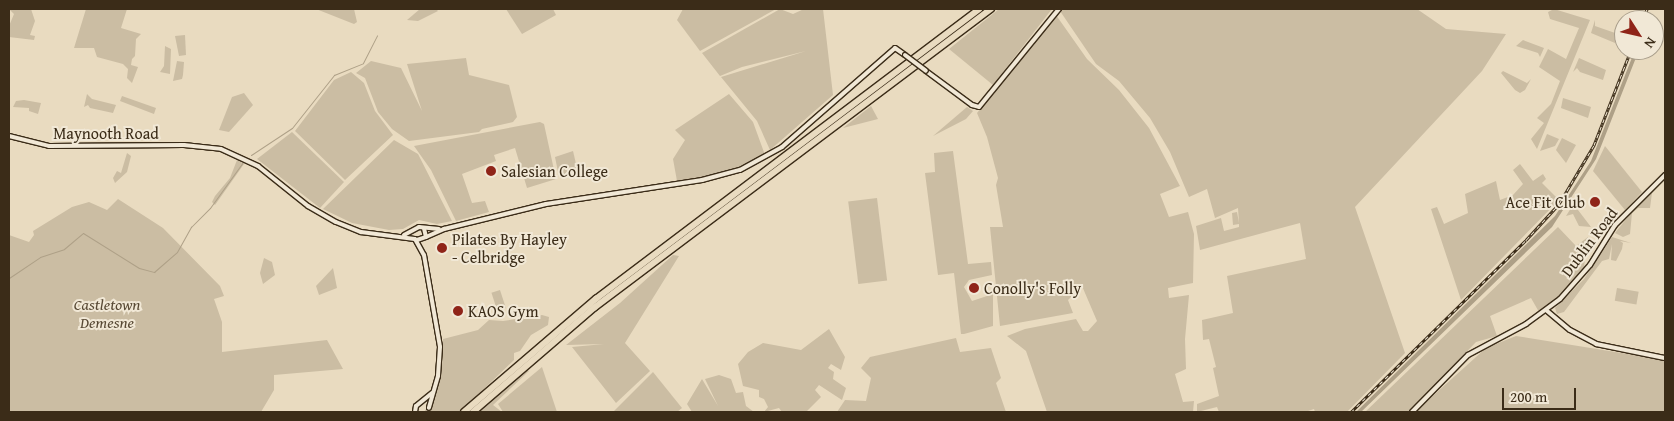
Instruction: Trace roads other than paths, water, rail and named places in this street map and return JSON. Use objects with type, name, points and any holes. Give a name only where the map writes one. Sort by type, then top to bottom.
[{"type":"highway","points":[[464,412],[596,299],[979,9]]},
{"type":"highway","points":[[473,412],[594,308],[991,9]]},
{"type":"main road","points":[[426,238],[444,229],[567,200],[715,178],[760,161],[792,139],[895,48],[977,107],[1059,9]]},
{"type":"main road","name":"Maynooth Road","points":[[9,136],[49,146],[87,144],[204,146],[230,152],[251,162],[308,206],[336,222],[361,232],[416,240],[426,238]]},
{"type":"main road","name":"Dublin Road","points":[[1412,412],[1468,355],[1506,335],[1555,303],[1584,272],[1615,225],[1665,176]]},
{"type":"main road","points":[[391,236],[414,230],[418,227],[444,229]]},
{"type":"main road","points":[[421,403],[429,410],[440,347],[424,255],[426,238],[424,228]]},
{"type":"main road","points":[[414,230],[416,240],[424,255]]},
{"type":"main road","points":[[1546,310],[1570,330],[1596,344],[1665,358]]},
{"type":"main road","points":[[415,412],[416,406],[434,388]]},
{"type":"waterway","points":[[251,155],[292,128],[334,75],[363,63],[377,35]]},
{"type":"waterway","points":[[9,278],[40,257],[64,249],[83,233],[139,268],[154,272],[177,252],[191,227],[210,208],[243,162]]},
{"type":"railway","points":[[1351,412],[1526,240],[1559,204],[1594,145],[1627,60]]},
{"type":"place","name":"Salesian College","points":[[491,171]]},
{"type":"place","name":"Ace Fit Club","points":[[1595,202]]},
{"type":"place","name":"Pilates By Hayley - Celbridge","points":[[442,248]]},
{"type":"place","name":"Conolly's Folly","points":[[974,288]]},
{"type":"place","name":"KAOS Gym","points":[[458,311]]},
{"type":"park label","name":"Castletown Demesne","points":[[107,313]]}]
